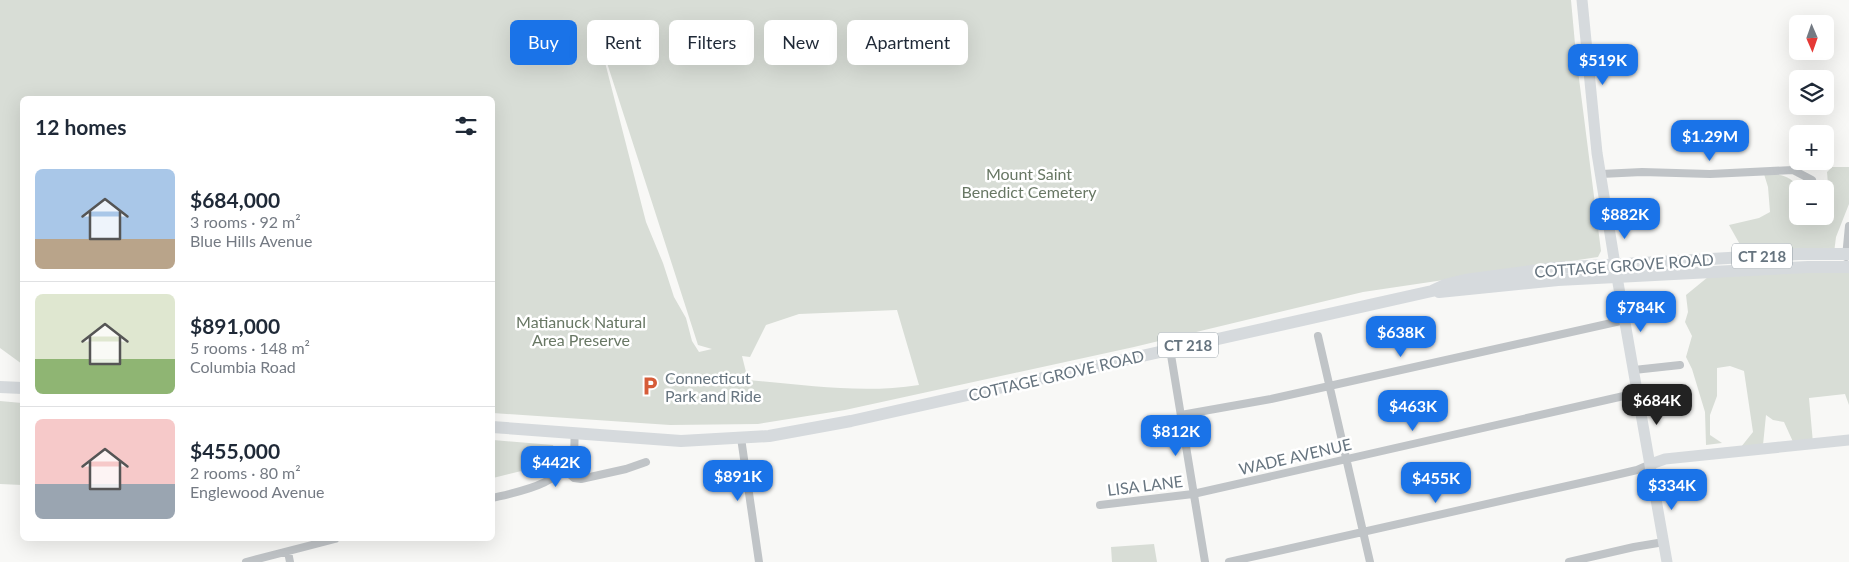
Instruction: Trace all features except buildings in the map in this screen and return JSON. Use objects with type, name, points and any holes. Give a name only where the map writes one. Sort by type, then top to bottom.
[{"type":"main road","points":[[1582,0],[1594,125],[1601,174],[1617,277],[1668,562]]},
{"type":"main road","name":"COTTAGE GROVE ROAD","points":[[741,438],[804,431],[1432,291],[1458,282],[1510,273],[1554,268],[1799,254],[1847,260]]},
{"type":"main road","name":"COTTAGE GROVE ROAD","points":[[1432,291],[1446,292],[1558,280],[1808,267],[1847,260]]},
{"type":"main road","points":[[0,387],[20,388]]},
{"type":"main road","name":"CT 218","points":[[495,427],[681,441],[741,438]]},
{"type":"main road","points":[[1650,464],[1665,459],[1849,440]]},
{"type":"street","points":[[1601,174],[1642,172],[1710,174],[1792,170],[1812,180]]},
{"type":"street","points":[[1847,260],[1849,226]]},
{"type":"street","points":[[1180,415],[1254,402],[1625,320]]},
{"type":"street","points":[[1318,336],[1370,562]]},
{"type":"street","points":[[1170,349],[1204,562]]},
{"type":"street","points":[[1634,370],[1680,365]]},
{"type":"street","name":"WADE AVENUE","points":[[1193,494],[1637,392]]},
{"type":"street","points":[[495,497],[536,487],[547,482],[563,468],[574,449],[575,433]]},
{"type":"street","points":[[741,438],[759,562]]},
{"type":"street","points":[[563,468],[574,478],[581,479],[626,469],[646,462]]},
{"type":"street","points":[[1229,562],[1607,477],[1637,470],[1650,464]]},
{"type":"street","name":"LISA LANE","points":[[1100,504],[1193,494]]},
{"type":"street","points":[[246,562],[329,541]]},
{"type":"street","points":[[1569,562],[1664,542]]},
{"type":"street","points":[[288,552],[290,562]]},
{"type":"green space","name":"Mount Saint Benedict Cemetery","points":[[0,0],[1571,0],[1576,55],[1601,251],[1598,257],[1363,292],[1134,347],[845,410],[758,424],[670,425],[495,413],[495,96],[20,96],[20,363],[0,348]],"holes":[[[587,20],[659,20],[659,65],[608,65],[698,345],[712,349],[699,352],[692,341],[686,318],[674,297],[663,263],[646,222],[606,65],[587,65]],[[897,310],[919,385],[898,388],[855,389],[748,380],[742,356],[750,357],[766,325],[799,314]]]},
{"type":"green space","points":[[1834,167],[1849,167],[1849,204],[1836,237],[1834,253],[1747,257],[1729,225],[1759,218],[1770,212],[1768,187],[1764,174],[1785,176],[1792,180],[1789,180],[1789,225],[1834,225],[1834,180],[1828,180],[1827,172],[1834,170]]},
{"type":"green space","points":[[1849,272],[1849,405],[1845,394],[1809,398],[1813,443],[1794,444],[1784,422],[1773,420],[1766,415],[1763,445],[1741,447],[1753,432],[1744,371],[1730,366],[1717,368],[1717,396],[1710,415],[1710,435],[1722,443],[1706,445],[1705,412],[1692,369],[1686,357],[1692,336],[1685,322],[1688,312],[1686,295],[1708,277],[1772,273]]},
{"type":"green space","points":[[0,401],[20,403],[20,485],[0,484]]},
{"type":"green space","points":[[495,440],[553,445],[555,455],[550,464],[495,478]]},
{"type":"green space","points":[[1154,544],[1157,562],[1112,562],[1111,547]]},
{"type":"place","name":"Connecticut Park and Ride","points":[[650,386]]},
{"type":"park label","name":"Matianuck Natural Area Preserve","points":[[581,330]]}]
